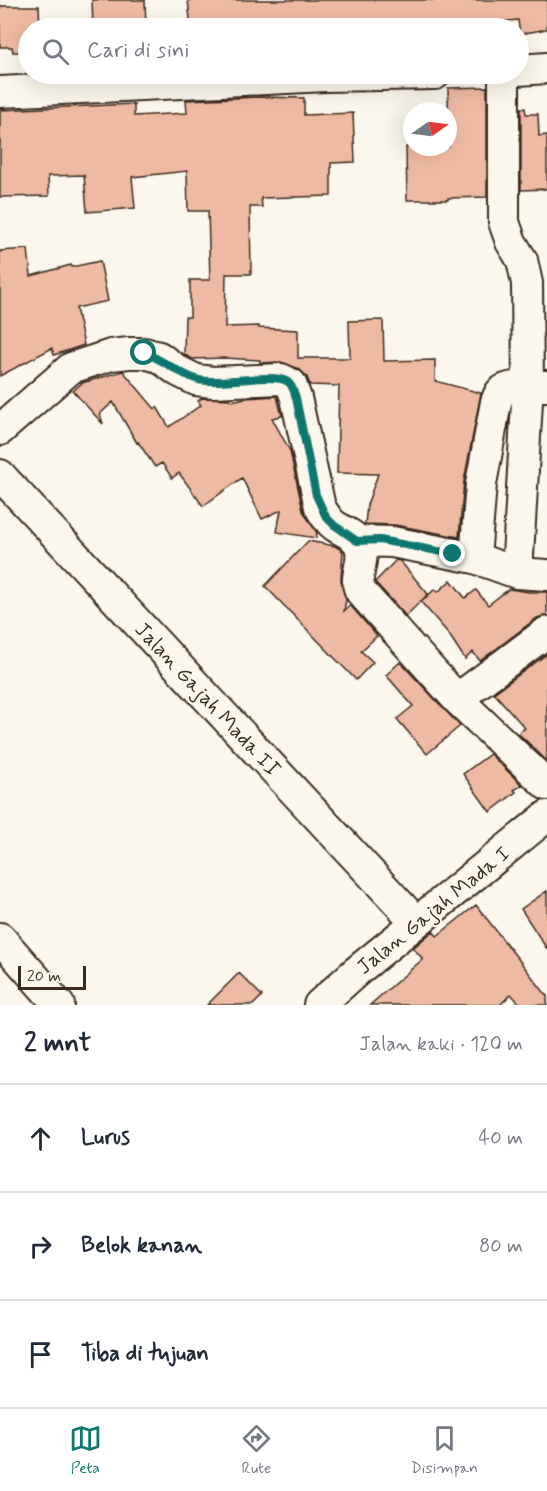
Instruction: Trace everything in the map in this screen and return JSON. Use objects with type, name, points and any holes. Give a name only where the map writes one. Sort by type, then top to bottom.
[{"type":"street","points":[[529,69],[547,68]]},
{"type":"street","points":[[0,92],[163,84]]},
{"type":"street","points":[[504,84],[504,222],[511,242],[522,260],[527,283],[538,386],[517,573]]},
{"type":"street","points":[[0,430],[71,368],[111,355],[144,353],[159,357],[178,371],[196,380],[213,382],[281,379],[291,384],[294,390],[320,507],[334,525],[357,541],[392,542],[475,558],[517,573],[547,575]]},
{"type":"street","points":[[475,558],[481,484],[496,402],[500,393],[506,388],[538,386]]},
{"type":"street","name":"Jalan Gajah Mada II","points":[[0,475],[416,922]]},
{"type":"street","points":[[357,541],[363,558],[357,582],[360,592],[457,699],[547,785]]},
{"type":"street","points":[[457,699],[547,632]]},
{"type":"street","name":"Jalan Gajah Mada I","points":[[319,1005],[416,922],[547,816]]},
{"type":"street","points":[[0,938],[46,1001]]},
{"type":"building","points":[[92,0],[145,0],[146,18],[93,18]]},
{"type":"building","points":[[188,0],[547,0],[547,29],[529,32],[529,18],[190,18]]},
{"type":"building","points":[[0,6],[39,6],[40,18],[18,18],[18,52],[13,52],[12,47],[0,47]]},
{"type":"building","points":[[487,87],[487,197],[407,200],[406,156],[457,156],[457,102],[448,102],[448,88]]},
{"type":"building","points":[[304,98],[304,115],[353,113],[355,162],[331,163],[331,196],[261,198],[262,207],[250,207],[251,274],[226,274],[225,327],[259,326],[259,328],[298,330],[298,358],[350,358],[349,321],[383,320],[384,361],[435,360],[435,381],[481,393],[464,481],[459,537],[395,525],[365,524],[367,505],[378,474],[337,473],[339,386],[310,385],[307,377],[299,369],[281,362],[260,363],[260,360],[224,358],[192,359],[184,354],[185,317],[190,317],[190,280],[210,280],[208,211],[188,211],[187,171],[132,177],[135,208],[87,212],[84,175],[48,176],[49,196],[0,197],[0,110],[134,104],[134,116],[187,113],[186,100]]},
{"type":"building","points":[[521,108],[525,108],[526,114],[538,114],[539,136],[547,135],[547,189],[521,190]]},
{"type":"building","points":[[28,249],[31,276],[71,265],[72,267],[100,261],[108,301],[76,308],[84,345],[54,355],[52,348],[0,376],[0,251]]},
{"type":"building","points":[[123,371],[155,409],[157,407],[169,427],[201,405],[198,401],[202,398],[232,401],[277,396],[282,416],[272,418],[290,451],[303,511],[317,533],[316,538],[277,532],[281,510],[262,519],[242,478],[203,506],[179,473],[172,478],[162,463],[155,467],[137,443],[113,402],[100,414],[103,424],[73,391],[82,383]]},
{"type":"building","points":[[308,541],[335,546],[343,551],[341,580],[346,600],[344,611],[350,605],[377,636],[361,651],[373,662],[356,680],[265,586]]},
{"type":"building","points":[[396,560],[400,561],[428,594],[406,616],[375,582]]},
{"type":"building","points":[[451,580],[465,598],[476,590],[488,605],[509,589],[547,592],[547,615],[537,618],[480,661],[473,652],[465,659],[448,633],[421,602],[435,589],[438,592]]},
{"type":"building","points":[[547,654],[547,761],[518,733],[525,728],[494,693]]},
{"type":"building","points":[[400,662],[460,726],[427,754],[397,719],[413,706],[386,675]]},
{"type":"building","points":[[490,754],[522,785],[490,812],[463,774]]},
{"type":"building","points":[[547,891],[547,949],[521,909]]},
{"type":"building","points":[[476,905],[547,996],[547,1005],[521,1005],[511,994],[500,1005],[370,1005],[423,959],[413,948],[433,931],[437,936]]},
{"type":"building","points":[[239,973],[262,996],[253,1005],[207,1005]]},
{"type":"route","points":[[144,353],[159,357],[178,371],[196,380],[213,382],[274,378],[291,384],[296,398],[316,495],[326,517],[357,541],[380,540],[453,554]]}]
